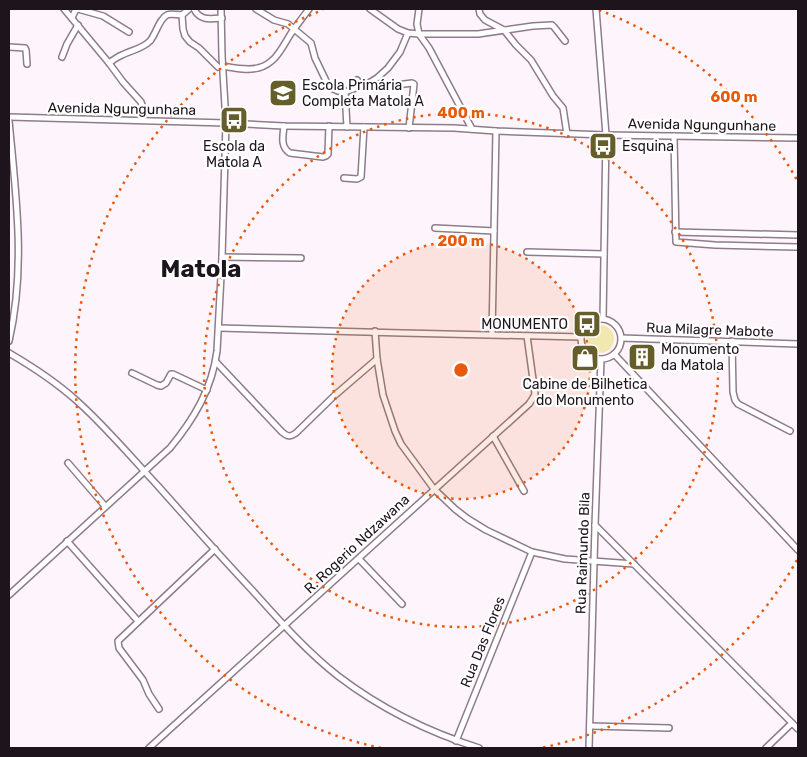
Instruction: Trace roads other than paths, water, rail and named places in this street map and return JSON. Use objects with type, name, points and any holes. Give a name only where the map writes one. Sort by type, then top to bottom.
[{"type":"street","points":[[64,9],[141,102],[142,120]]},
{"type":"street","points":[[72,18],[78,9],[103,16],[129,32]]},
{"type":"street","points":[[109,63],[122,54],[141,48],[154,36],[163,18],[168,15],[182,15],[189,9]]},
{"type":"street","points":[[194,9],[196,13],[205,19],[222,18]]},
{"type":"street","points":[[9,595],[170,448],[186,429],[207,390],[216,362],[220,328],[226,122],[220,67],[221,9]]},
{"type":"street","points":[[256,9],[274,20],[286,23],[311,43],[315,58],[329,87],[338,91],[345,92],[377,78],[395,60],[408,33]]},
{"type":"street","points":[[182,15],[185,36],[220,67],[249,69],[265,65],[276,57],[309,9]]},
{"type":"street","points":[[370,9],[398,29],[408,33],[478,34],[533,26],[552,26],[565,41]]},
{"type":"street","points":[[419,9],[417,24],[419,34],[429,48],[472,129]]},
{"type":"street","points":[[479,9],[480,14],[485,20],[504,30],[532,60],[553,96],[563,108],[567,134]]},
{"type":"street","points":[[596,9],[606,135],[603,319]]},
{"type":"street","points":[[62,57],[78,25]]},
{"type":"street","points":[[9,47],[25,48],[27,64]]},
{"type":"street","points":[[353,89],[357,80]]},
{"type":"street","points":[[329,126],[328,154],[326,156],[290,153],[284,148],[284,126],[329,126],[409,128],[414,84],[390,85],[369,83]]},
{"type":"street","points":[[345,92],[348,127]]},
{"type":"street","points":[[9,119],[17,209],[19,258],[16,302],[9,342]]},
{"type":"street","name":"Avenida Ngungunhana","points":[[9,119],[226,122],[284,126]]},
{"type":"street","points":[[344,178],[357,179],[361,177],[364,127]]},
{"type":"street","name":"Avenida Ngungunhane","points":[[409,128],[454,128],[567,134],[798,138]]},
{"type":"street","points":[[492,336],[496,131]]},
{"type":"street","points":[[674,136],[675,232],[678,243],[798,247]]},
{"type":"street","points":[[435,228],[494,231]]},
{"type":"street","points":[[675,232],[798,235]]},
{"type":"street","points":[[714,233],[715,245]]},
{"type":"street","points":[[527,252],[604,254]]},
{"type":"street","points":[[222,257],[301,258]]},
{"type":"street","points":[[603,319],[617,327],[621,338],[614,354],[601,359],[590,356],[586,352],[581,342],[581,337],[582,331],[587,324],[594,320],[603,319]]},
{"type":"street","points":[[220,328],[581,337]]},
{"type":"street","points":[[375,331],[377,358],[384,395],[398,438],[412,461],[434,489],[468,519],[486,530],[532,552],[565,559],[634,564]]},
{"type":"street","name":"R. Rogerio Ndzawana","points":[[149,748],[529,404],[535,394],[527,336]]},
{"type":"street","name":"Rua Milagre Mabote","points":[[621,338],[798,344]]},
{"type":"street","points":[[732,341],[733,392],[735,400],[738,404],[790,431]]},
{"type":"street","points":[[9,353],[44,375],[77,401],[284,626],[332,671],[361,692],[404,718],[456,741],[479,748]]},
{"type":"street","points":[[614,354],[797,546]]},
{"type":"street","points":[[216,362],[282,432],[289,437],[296,433],[377,358]]},
{"type":"street","name":"Rua Raimundo Bila","points":[[589,748],[601,359]]},
{"type":"street","points":[[132,372],[161,386],[166,383],[170,374],[173,374],[207,390]]},
{"type":"street","points":[[493,436],[524,491]]},
{"type":"street","points":[[68,463],[105,506]]},
{"type":"street","points":[[595,525],[798,729]]},
{"type":"street","points":[[67,541],[138,622]]},
{"type":"street","points":[[159,709],[149,694],[143,680],[119,648],[118,641],[214,549]]},
{"type":"street","name":"Rua Das Flores","points":[[456,741],[532,552]]},
{"type":"street","points":[[359,559],[402,604]]},
{"type":"street","points":[[766,748],[792,722]]},
{"type":"street","points":[[590,726],[669,728]]},
{"type":"place","name":"Escola Primária Completa Matola A","points":[[283,93]]},
{"type":"place","name":"Escola da Matola A","points":[[234,120]]},
{"type":"place","name":"Esquina","points":[[603,146]]},
{"type":"place","name":"MONUMENTO","points":[[587,324]]},
{"type":"place","name":"Monumento da Matola","points":[[642,357]]},
{"type":"place","name":"Cabine de Bilhetica do Monumento","points":[[585,358]]},
{"type":"district","name":"Matola","points":[[201,269]]}]
